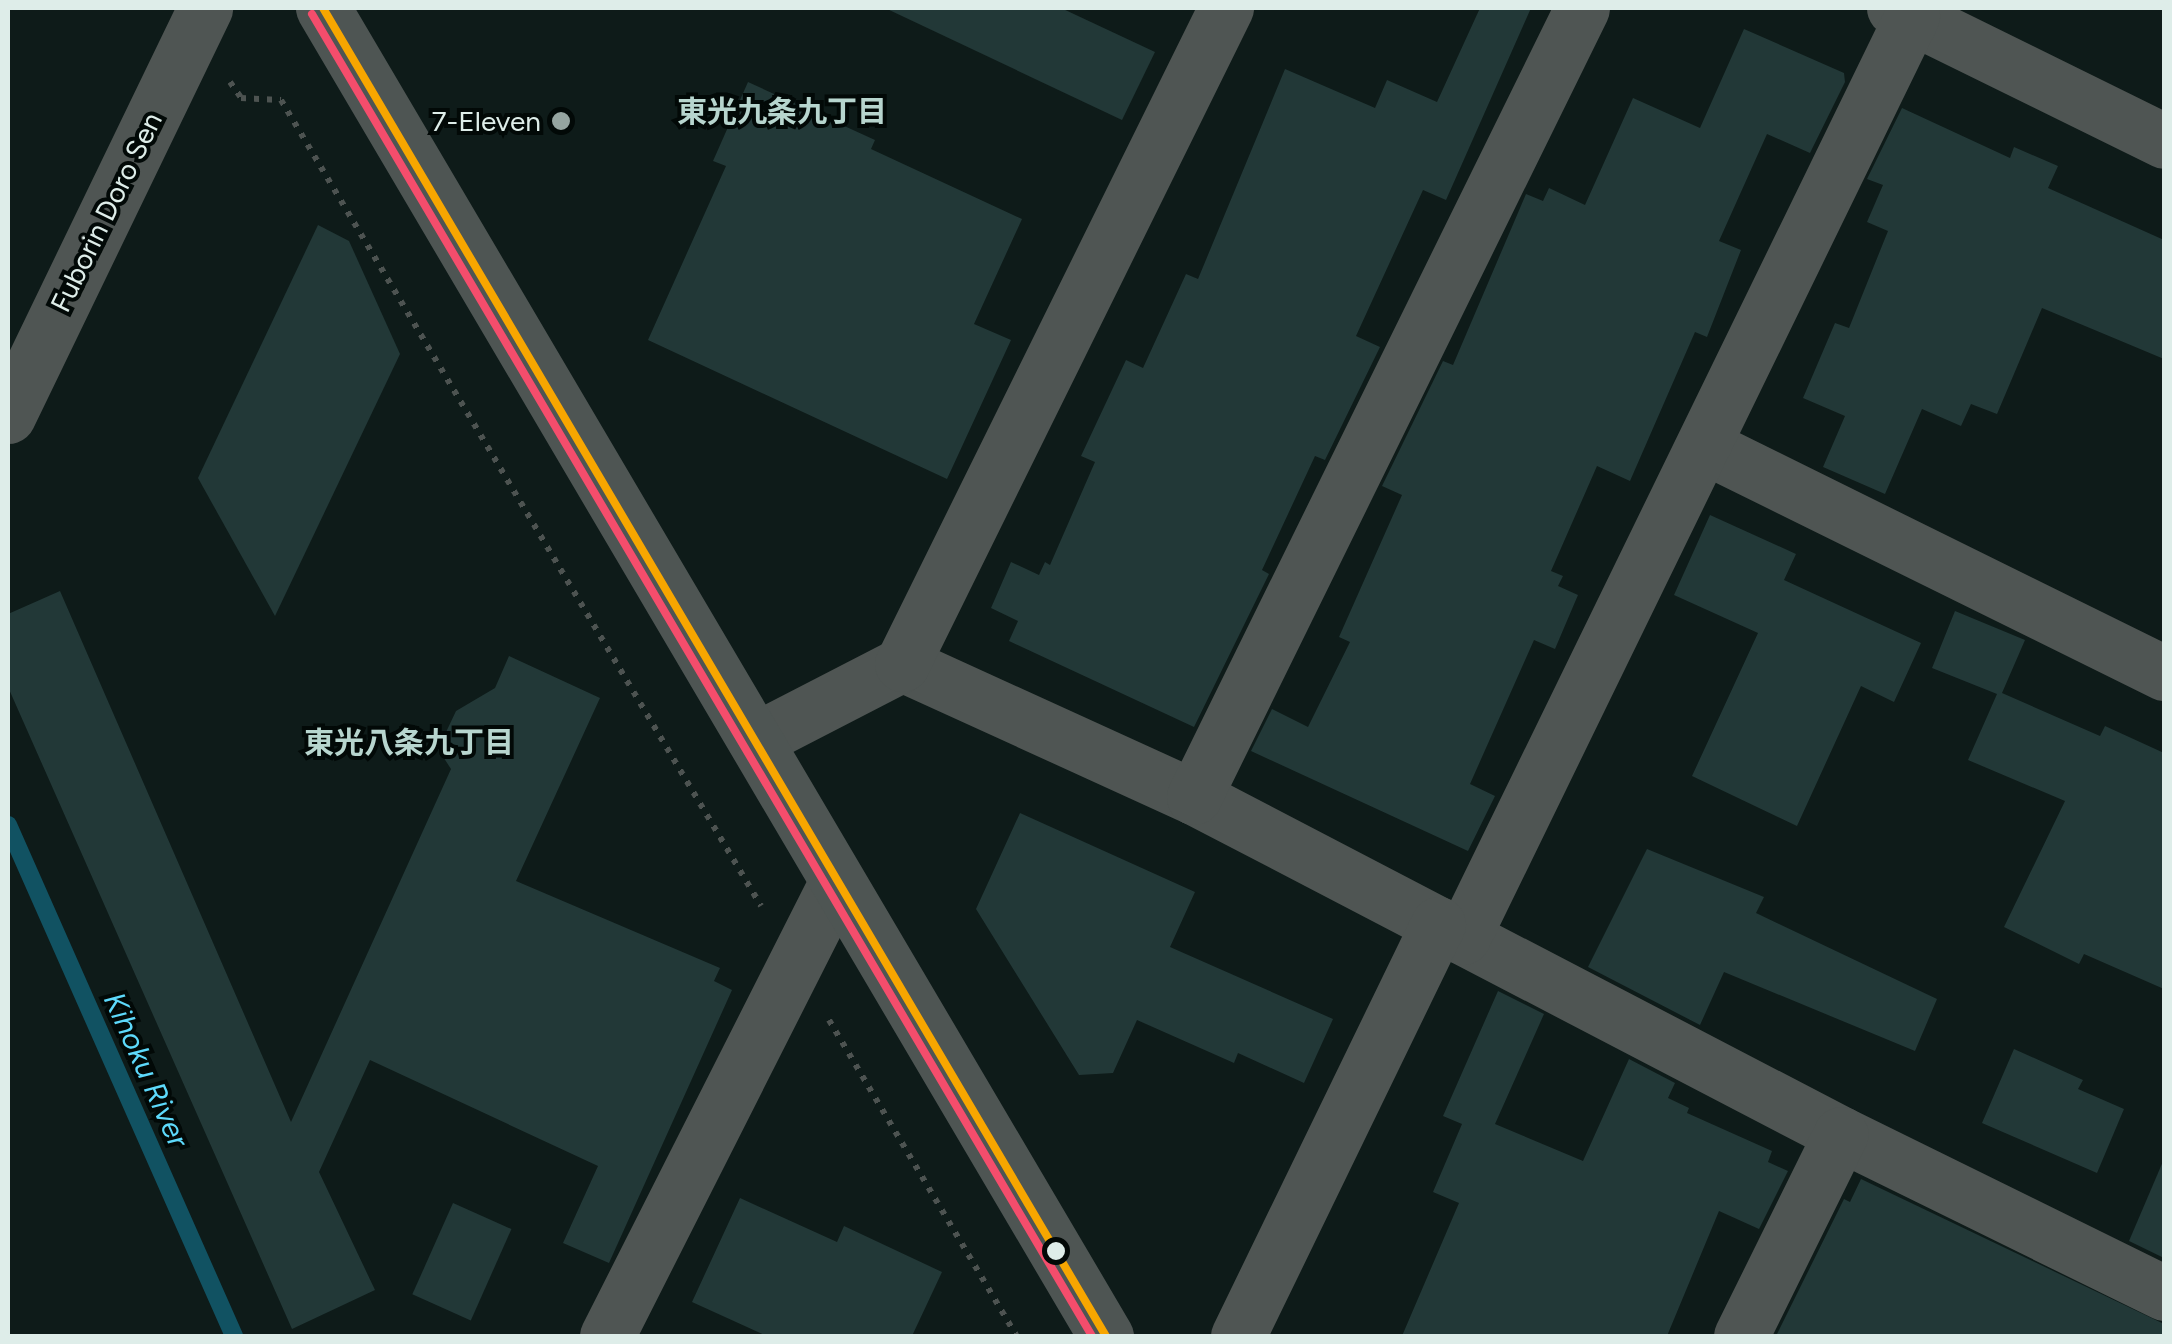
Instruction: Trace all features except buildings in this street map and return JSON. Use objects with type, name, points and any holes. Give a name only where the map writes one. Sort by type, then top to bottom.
[{"type":"main road","points":[[323,8],[1106,1336]]},
{"type":"street","points":[[755,740],[902,664],[1226,8]]},
{"type":"street","points":[[1194,798],[1582,8]]},
{"type":"street","points":[[1238,1336],[1704,446],[1903,12],[2164,141]]},
{"type":"street","name":"Fuborin Doro Sen","points":[[8,416],[200,18]]},
{"type":"street","points":[[1704,446],[2164,673]]},
{"type":"street","points":[[902,664],[1194,798],[1840,1134],[2164,1293]]},
{"type":"street","points":[[606,1336],[836,883]]},
{"type":"street","points":[[1741,1336],[1840,1134]]},
{"type":"path","points":[[200,18],[241,98],[281,100],[1017,1336]]},
{"type":"waterway","name":"Kihoku River","points":[[8,825],[234,1336]]},
{"type":"transit line","points":[[323,8],[1106,1336]]},
{"type":"transit line","points":[[312,14],[1092,1336]]},
{"type":"place","name":"7-Eleven","points":[[561,121]]},
{"type":"district","name":"東光九条九丁目","points":[[782,112]]},
{"type":"district","name":"東光八条九丁目","points":[[409,743]]}]
